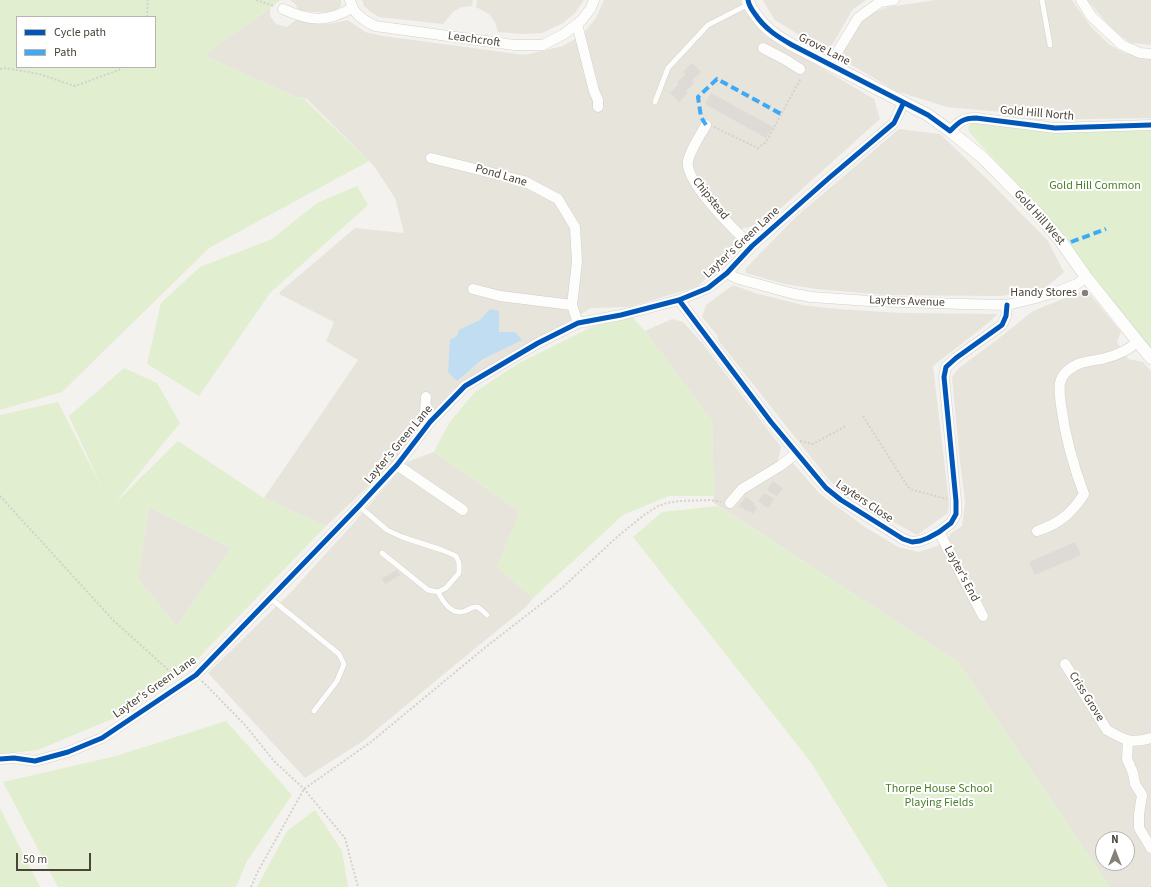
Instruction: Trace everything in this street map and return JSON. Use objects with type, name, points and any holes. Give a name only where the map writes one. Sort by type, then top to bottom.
[{"type":"street","name":"Leachcroft","points":[[351,4],[366,22],[375,26],[514,45],[543,44],[564,34],[581,21],[591,8],[594,0]]},
{"type":"street","points":[[830,64],[858,18],[880,2],[894,0]]},
{"type":"street","points":[[1081,0],[1091,16],[1122,45],[1140,53],[1151,54]]},
{"type":"street","name":"Grove Lane","points":[[748,2],[761,23],[773,34],[903,104]]},
{"type":"street","points":[[283,9],[312,19],[327,18],[340,15],[351,4]]},
{"type":"street","points":[[577,24],[594,91],[598,100],[598,107]]},
{"type":"street","points":[[786,60],[792,45]]},
{"type":"street","points":[[763,48],[800,69]]},
{"type":"street","name":"Gold Hill West","points":[[903,104],[928,116],[950,131],[983,158],[1038,214],[1060,240],[1086,277],[1151,358]]},
{"type":"street","name":"Layter's Green Lane","points":[[0,759],[14,758],[35,761],[74,749],[102,738],[196,675],[359,506],[397,465],[430,422],[465,386],[538,343],[578,323],[621,315],[679,300],[708,288],[727,273],[752,246],[894,123],[903,104]]},
{"type":"street","name":"Gold Hill North","points":[[950,131],[959,122],[967,118],[1055,128],[1151,125]]},
{"type":"street","name":"Chipstead","points":[[706,124],[690,155],[688,160],[688,169],[694,182],[702,192],[742,237],[752,246]]},
{"type":"street","name":"Pond Lane","points":[[431,158],[524,181],[558,199],[576,227],[577,262],[572,305],[578,323]]},
{"type":"street","name":"Layters Avenue","points":[[727,273],[736,278],[790,293],[812,297],[870,301],[1007,305],[1057,292],[1077,284],[1086,277]]},
{"type":"street","points":[[473,289],[500,296],[572,305]]},
{"type":"street","name":"Layters Close","points":[[679,300],[760,409],[826,488],[841,500],[903,539],[912,542],[920,541],[939,532],[951,523],[956,514],[944,377],[946,367],[1002,325],[1006,316],[1007,305]]},
{"type":"street","points":[[1038,531],[1048,528],[1064,519],[1084,494],[1071,457],[1062,417],[1060,383],[1064,374],[1071,368],[1082,363],[1116,355],[1138,341]]},
{"type":"street","points":[[426,397],[425,413],[430,422]]},
{"type":"street","points":[[730,503],[742,489],[780,466],[795,450]]},
{"type":"street","points":[[397,465],[463,510]]},
{"type":"street","name":"Layter's End","points":[[939,532],[983,616]]},
{"type":"street","name":"Criss Grove","points":[[1066,664],[1107,730],[1128,741]]},
{"type":"street","points":[[1151,738],[1141,741],[1128,741],[1127,759],[1133,773],[1135,784],[1142,795],[1139,814],[1139,828],[1151,848]]},
{"type":"lane","points":[[1042,0],[1050,45]]},
{"type":"lane","points":[[655,102],[668,68],[708,25],[748,2]]},
{"type":"lane","points":[[359,506],[387,530],[402,537],[456,556],[460,563],[459,573],[446,588],[438,592],[428,590],[382,553]]},
{"type":"lane","points":[[438,592],[453,611],[460,612],[476,606],[487,615]]},
{"type":"lane","points":[[270,598],[339,654],[344,664],[337,681],[314,711]]},
{"type":"path","points":[[147,16],[148,0]]},
{"type":"path","points":[[256,0],[283,9]]},
{"type":"path","points":[[0,69],[5,68],[39,74],[75,86],[120,68]]},
{"type":"path","points":[[706,124],[758,148],[766,142],[801,79],[800,69]]},
{"type":"path","points":[[863,416],[908,487],[918,492],[956,501]]},
{"type":"path","points":[[795,450],[800,441],[813,444],[846,426]]},
{"type":"path","points":[[0,496],[113,620],[183,684]]},
{"type":"path","points":[[251,887],[257,873],[304,789],[371,742],[482,650],[563,586],[617,537],[644,515],[658,506],[680,501],[710,500],[730,503]]},
{"type":"path","points":[[196,675],[245,725],[274,761],[304,789],[345,838],[358,887]]},
{"type":"shaded area","points":[[290,0],[341,0],[341,6],[334,13],[298,11],[296,5]]},
{"type":"shaded area","points":[[362,0],[473,0],[472,6],[462,7],[454,11],[443,24],[379,17],[364,6]]},
{"type":"shaded area","points":[[477,0],[584,0],[575,13],[563,23],[542,33],[523,34],[498,32],[495,22],[489,14],[476,7]]},
{"type":"shaded area","points":[[604,0],[741,0],[742,7],[765,36],[874,99],[880,119],[762,225],[743,228],[735,239],[731,256],[697,287],[629,307],[591,308],[454,389],[391,465],[326,526],[264,498],[358,360],[326,341],[334,322],[279,294],[355,228],[404,233],[395,198],[374,166],[307,99],[296,97],[205,56],[221,42],[270,8],[270,16],[276,24],[287,27],[297,19],[329,24],[348,20],[365,32],[383,36],[525,55],[563,46],[582,35],[596,18]]},
{"type":"shaded area","points":[[763,0],[866,0],[853,9],[831,47],[825,51],[775,20]]},
{"type":"shaded area","points":[[936,0],[1072,0],[1091,27],[1110,45],[1124,53],[1151,58],[1151,118],[1037,120],[1001,112],[947,107],[896,91],[843,60],[844,51],[865,16],[888,7]]},
{"type":"shaded area","points":[[1087,0],[1151,0],[1151,45],[1131,43],[1115,32]]},
{"type":"shaded area","points":[[899,129],[940,134],[1048,241],[1064,272],[1044,289],[1001,296],[885,295],[816,289],[784,284],[746,273],[745,269],[797,216]]},
{"type":"shaded area","points":[[733,285],[755,293],[802,305],[838,309],[900,313],[998,314],[933,366],[949,502],[948,513],[917,535],[849,497],[829,480],[718,340],[717,335],[702,317],[706,305]]},
{"type":"shaded area","points":[[1087,291],[1121,332],[1117,342],[1128,359],[1143,362],[1151,371],[1151,887],[1110,887],[1099,871],[1135,871],[1135,831],[1095,831],[1095,865],[958,662],[714,503],[712,421],[645,331],[672,319],[683,322],[703,344],[781,447],[778,461],[792,462],[820,494],[865,527],[898,547],[919,552],[937,546],[948,540],[950,534],[962,526],[965,502],[952,377],[959,368],[1033,311],[1080,292]]},
{"type":"shaded area","points":[[434,452],[520,512],[497,567],[533,598],[526,607],[363,741],[305,778],[208,673],[291,592],[407,462]]},
{"type":"shaded area","points":[[149,507],[231,548],[177,626],[138,579]]},
{"type":"green space","points":[[0,0],[281,0],[221,42],[205,56],[296,97],[304,99],[369,161],[209,248],[62,392],[0,410]]},
{"type":"green space","name":"Gold Hill Common","points":[[973,122],[1151,129],[1151,350],[1093,277],[1069,243],[1043,212],[970,133],[968,127]]},
{"type":"green space","points":[[357,186],[368,205],[270,293],[199,396],[147,364],[161,303],[200,267],[272,239],[317,203]]},
{"type":"green space","points":[[632,317],[645,331],[712,421],[714,496],[669,496],[623,515],[533,598],[497,567],[520,512],[434,452],[449,423],[475,392],[519,363],[594,326]]},
{"type":"green space","points":[[124,368],[157,383],[180,423],[115,503],[178,441],[264,498],[326,526],[181,676],[124,714],[38,750],[0,754],[0,415],[58,402],[103,490],[69,416]],"holes":[[[149,507],[231,548],[177,626],[138,579]]]},
{"type":"green space","name":"Thorpe House School Playing Fields","points":[[718,506],[958,662],[1095,865],[1095,871],[1099,871],[1110,887],[888,887],[810,761],[633,537],[662,512]]},
{"type":"green space","points":[[226,721],[292,795],[247,861],[236,887],[58,887],[3,782],[116,756]]},
{"type":"green space","points":[[0,808],[40,887],[0,887]]},
{"type":"green space","points":[[315,810],[342,851],[348,887],[257,887],[287,831]]},
{"type":"water","points":[[490,309],[499,311],[499,332],[515,332],[522,340],[481,360],[457,381],[448,372],[450,340],[457,336],[459,330],[480,320]]},
{"type":"building","points":[[692,63],[701,72],[692,80],[694,83],[686,91],[688,93],[679,102],[670,93],[679,84],[677,82],[686,74],[683,72]]},
{"type":"building","points":[[711,93],[773,127],[766,138],[705,104]]},
{"type":"building","points":[[773,481],[783,488],[777,496],[767,490]]},
{"type":"building","points":[[764,493],[774,499],[768,508],[758,501]]},
{"type":"building","points":[[746,497],[754,503],[753,504],[757,508],[753,514],[739,506]]},
{"type":"building","points":[[1075,542],[1081,555],[1035,575],[1029,562]]},
{"type":"building","points":[[397,570],[400,575],[385,584],[382,578]]},
{"type":"marked path","points":[[706,125],[701,117],[698,97],[717,79],[781,114]]},
{"type":"marked path","points":[[1071,242],[1106,229]]},
{"type":"cycle path","points":[[748,0],[751,8],[759,19],[767,28],[782,39],[928,115],[950,131],[962,121],[976,118],[1055,128],[1151,125]]},
{"type":"cycle path","points":[[0,759],[14,758],[35,761],[68,752],[102,738],[196,675],[359,506],[397,465],[430,422],[465,386],[538,343],[578,323],[621,315],[679,300],[708,288],[727,273],[752,246],[894,123],[903,104]]},
{"type":"cycle path","points":[[679,300],[771,422],[826,488],[841,500],[903,539],[912,542],[920,541],[939,532],[951,523],[956,514],[944,377],[946,367],[1002,325],[1006,316],[1007,305]]},
{"type":"place","name":"Handy Stores","points":[[1085,293]]}]
